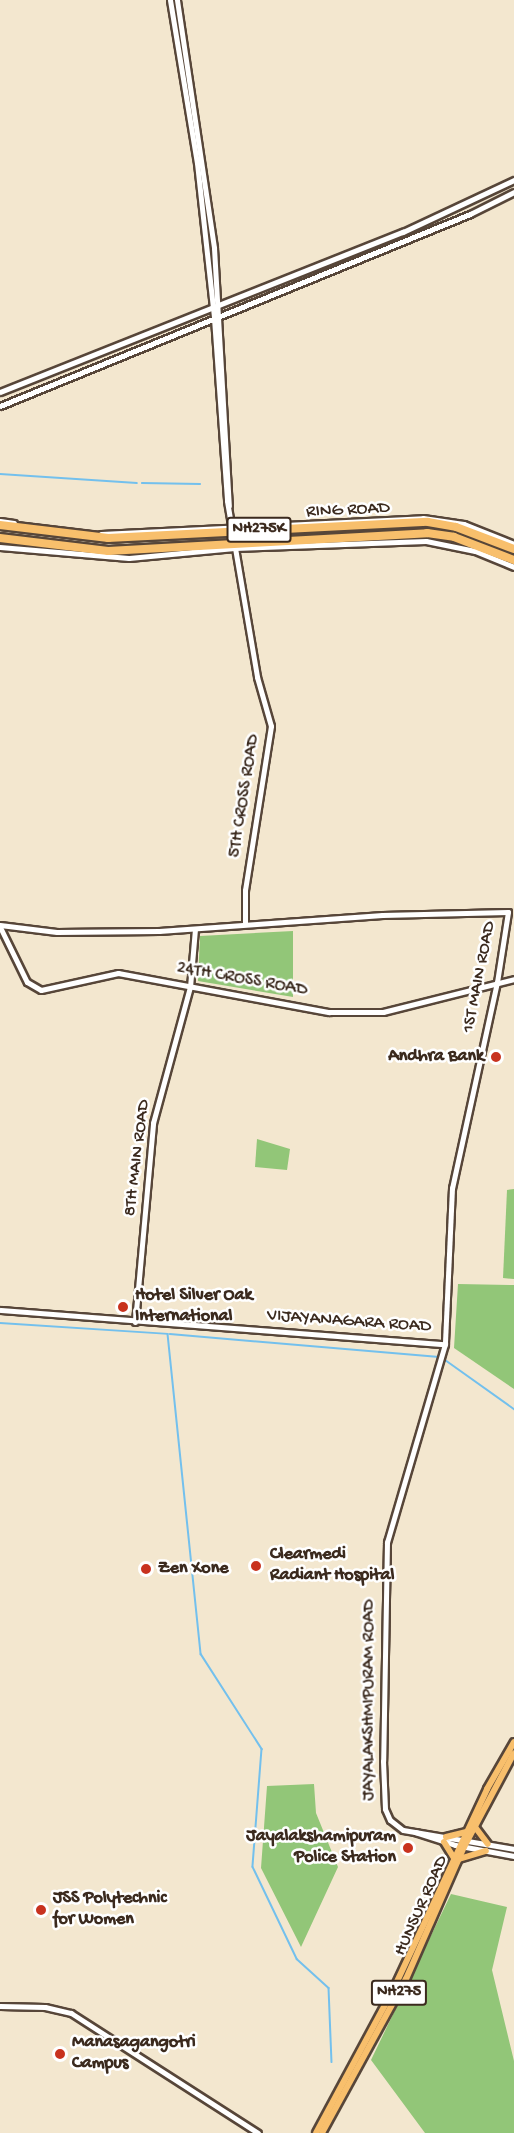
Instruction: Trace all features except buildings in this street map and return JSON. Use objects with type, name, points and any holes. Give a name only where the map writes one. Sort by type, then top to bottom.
[{"type":"highway","name":"RING ROAD","points":[[0,523],[108,538],[232,528],[428,522],[456,527],[514,549]]},
{"type":"highway","name":"RING ROAD","points":[[0,538],[108,551],[235,546],[427,533],[454,537],[514,560]]},
{"type":"main road","points":[[463,1843],[466,1832],[514,1742]]},
{"type":"main road","name":"HUNSUR ROAD","points":[[322,2133],[406,1979],[463,1843],[475,1827],[514,1753]]},
{"type":"main road","points":[[475,1827],[488,1844]]},
{"type":"main road","points":[[457,1858],[445,1839],[466,1832]]},
{"type":"main road","points":[[457,1858],[486,1851]]},
{"type":"main road","points":[[316,2133],[393,1990],[457,1858]]},
{"type":"street","points":[[170,0],[197,164],[216,304]]},
{"type":"street","points":[[177,0],[214,248],[216,304]]},
{"type":"street","points":[[0,392],[216,304],[403,232],[514,180]]},
{"type":"street","points":[[0,406],[470,214],[514,192]]},
{"type":"street","points":[[315,265],[318,276]]},
{"type":"street","name":"5TH CROSS ROAD","points":[[216,304],[229,507],[257,677],[271,726],[245,890],[245,923]]},
{"type":"street","points":[[232,528],[423,518],[464,524],[514,544]]},
{"type":"street","points":[[0,547],[129,558],[235,546],[426,541],[461,547],[514,567]]},
{"type":"street","name":"1ST MAIN ROAD","points":[[245,923],[508,912],[497,982],[452,1188],[445,1344]]},
{"type":"street","points":[[0,926],[57,932],[195,929],[245,923]]},
{"type":"street","name":"24TH CROSS ROAD","points":[[0,926],[27,982],[35,988],[118,973],[354,1013],[414,1006],[514,979]]},
{"type":"street","name":"8TH MAIN ROAD","points":[[135,1322],[153,1123],[190,987],[195,929]]},
{"type":"street","name":"VIJAYANAGARA ROAD","points":[[0,1310],[445,1344]]},
{"type":"street","name":"JAYALAKSHMIPURAM ROAD","points":[[445,1344],[391,1525],[386,1563],[384,1798],[390,1821],[414,1831],[463,1843]]},
{"type":"street","points":[[463,1843],[488,1844],[514,1849]]},
{"type":"street","points":[[463,1843],[486,1851],[514,1856]]},
{"type":"street","points":[[0,2006],[45,2007],[71,2013],[258,2133]]},
{"type":"green space","points":[[293,931],[293,997],[198,981],[200,936]]},
{"type":"green space","points":[[257,1139],[290,1149],[287,1170],[255,1167]]},
{"type":"green space","points":[[514,1189],[514,1279],[503,1278],[507,1190]]},
{"type":"green space","points":[[458,1284],[514,1285],[514,1389],[454,1348]]},
{"type":"green space","points":[[314,1784],[316,1813],[338,1867],[301,1947],[261,1868],[267,1786]]},
{"type":"green space","points":[[451,1894],[507,1907],[492,1970],[514,2061],[514,2133],[425,2133],[371,2060]]},
{"type":"waterway","points":[[0,474],[137,483]]},
{"type":"waterway","points":[[142,483],[200,484]]},
{"type":"waterway","points":[[0,1323],[168,1334],[201,1654],[262,1749],[253,1867],[297,1959],[329,1988],[332,2062]]},
{"type":"waterway","points":[[170,1334],[439,1357]]},
{"type":"waterway","points":[[444,1359],[514,1409]]},
{"type":"place","name":"Andhra Bank","points":[[496,1057]]},
{"type":"place","name":"Hotel Silver Oak International","points":[[123,1307]]},
{"type":"place","name":"Clearmedi Radiant Hospital","points":[[256,1566]]},
{"type":"place","name":"Zen Xone","points":[[146,1569]]},
{"type":"place","name":"Jayalakshamipuram Police Station","points":[[408,1848]]},
{"type":"place","name":"JSS Polytechnic for Women","points":[[41,1910]]},
{"type":"place","name":"Manasagangotri Campus","points":[[60,2054]]}]
